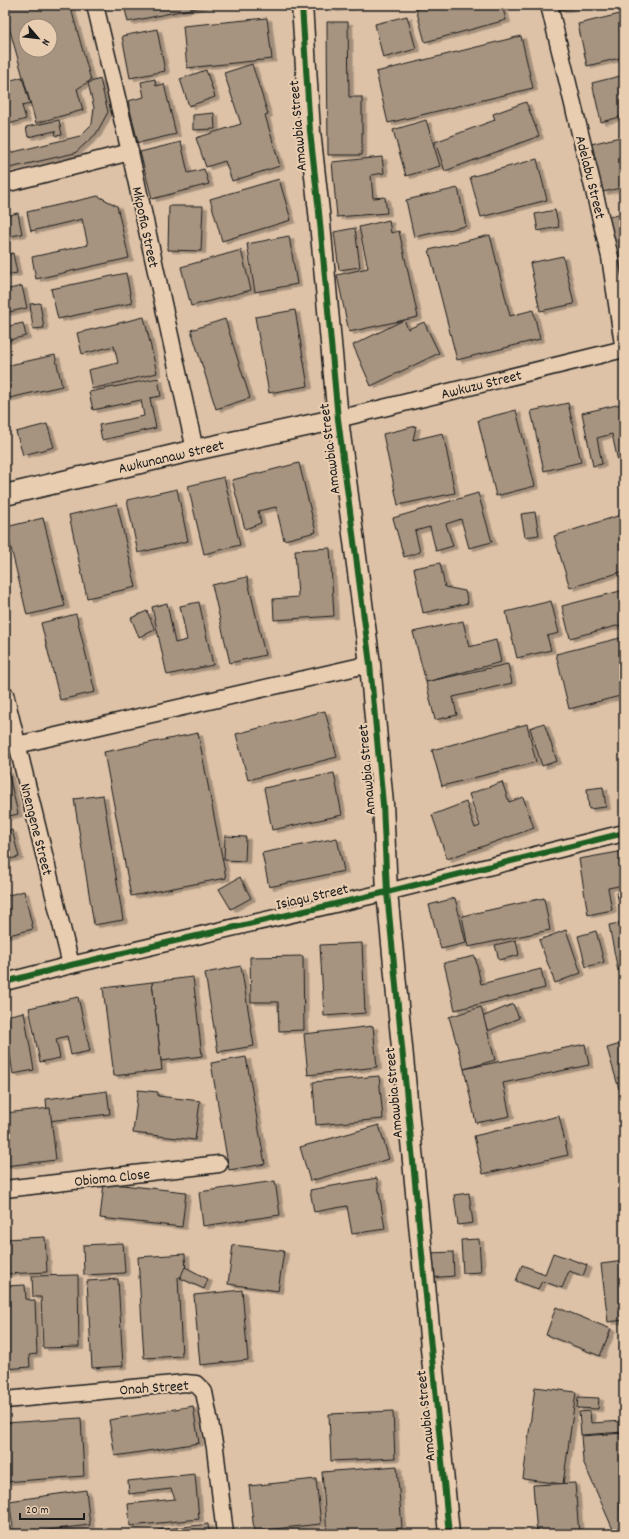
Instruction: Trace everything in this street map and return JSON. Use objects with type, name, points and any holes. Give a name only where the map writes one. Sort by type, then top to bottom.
[{"type":"street","name":"Mkpofia Street","points":[[94,5],[130,152],[195,450]]},
{"type":"street","name":"Amawbia Street","points":[[302,5],[310,131],[320,212],[338,420],[370,664],[383,804],[387,892],[449,1534]]},
{"type":"street","name":"Adelabu Street","points":[[549,5],[610,257],[624,350]]},
{"type":"street","points":[[5,184],[130,152]]},
{"type":"street","name":"Awkuzu Street","points":[[338,420],[624,350]]},
{"type":"street","name":"Awkunanaw Street","points":[[5,495],[195,450],[338,420]]},
{"type":"street","points":[[17,745],[370,664]]},
{"type":"street","name":"Nnengene Street","points":[[5,694],[71,965]]},
{"type":"street","name":"Isiagu Street","points":[[5,982],[71,965],[387,892],[624,833]]},
{"type":"street","name":"Obioma Close","points":[[5,1189],[219,1164]]},
{"type":"street","name":"Onah Street","points":[[5,1400],[185,1383],[196,1384],[204,1392],[215,1448],[225,1534]]},
{"type":"building","points":[[5,5],[70,5],[91,80],[77,89],[83,110],[36,123],[5,13]]},
{"type":"building","points":[[124,5],[209,5],[128,22]]},
{"type":"building","points":[[331,5],[364,5],[332,9]]},
{"type":"building","points":[[430,5],[502,5],[506,20],[425,42],[416,9]]},
{"type":"building","points":[[559,5],[582,5],[560,10]]},
{"type":"building","points":[[624,13],[624,57],[587,66],[578,24]]},
{"type":"building","points":[[407,16],[416,49],[383,58],[375,24]]},
{"type":"building","points":[[267,18],[272,59],[187,68],[183,26]]},
{"type":"building","points":[[327,22],[348,22],[349,97],[362,97],[362,155],[328,155]]},
{"type":"building","points":[[157,29],[165,71],[130,78],[122,36]]},
{"type":"building","points":[[521,36],[533,88],[388,123],[376,72]]},
{"type":"building","points":[[252,64],[268,114],[265,115],[280,166],[232,181],[225,161],[206,167],[196,138],[241,124],[224,73]]},
{"type":"building","points":[[206,70],[215,97],[189,106],[180,79]]},
{"type":"building","points":[[624,75],[624,116],[601,122],[592,83]]},
{"type":"building","points":[[22,77],[30,104],[22,106],[26,119],[9,124],[5,112],[5,82]]},
{"type":"building","points":[[100,79],[108,112],[96,134],[75,153],[5,169],[5,154],[80,136],[92,124],[94,108],[88,83]]},
{"type":"building","points":[[155,79],[156,86],[164,84],[176,134],[138,143],[128,101],[144,97],[141,82]]},
{"type":"building","points":[[526,102],[539,136],[445,171],[435,142],[495,120],[493,114]]},
{"type":"building","points":[[214,113],[215,129],[193,130],[193,115]]},
{"type":"building","points":[[59,120],[62,135],[56,136],[55,131],[28,137],[26,127]]},
{"type":"building","points":[[426,120],[440,166],[406,176],[393,130]]},
{"type":"building","points":[[624,136],[624,187],[603,192],[591,144]]},
{"type":"building","points":[[181,142],[188,173],[204,169],[209,184],[152,199],[140,152]]},
{"type":"building","points":[[382,157],[384,173],[371,175],[373,198],[385,197],[387,213],[337,217],[332,162]]},
{"type":"building","points":[[537,159],[547,200],[481,217],[470,177]]},
{"type":"building","points":[[279,179],[291,220],[222,241],[210,199]]},
{"type":"building","points":[[458,188],[466,226],[414,237],[406,200]]},
{"type":"building","points":[[98,196],[117,206],[129,258],[36,279],[32,257],[88,245],[82,219],[31,231],[27,212]]},
{"type":"building","points":[[169,206],[203,206],[201,251],[168,250]]},
{"type":"building","points":[[555,210],[559,227],[538,231],[535,214]]},
{"type":"building","points":[[18,213],[22,234],[5,237],[5,216]]},
{"type":"building","points":[[624,214],[624,294],[622,295],[607,217]]},
{"type":"building","points":[[389,220],[391,233],[399,231],[418,317],[349,332],[337,275],[368,268],[359,227]]},
{"type":"building","points":[[355,228],[360,267],[339,270],[334,232]]},
{"type":"building","points":[[490,235],[510,316],[533,310],[540,339],[457,360],[429,250]]},
{"type":"building","points":[[289,236],[297,284],[255,292],[247,244]]},
{"type":"building","points":[[241,250],[251,290],[191,306],[181,267]]},
{"type":"building","points":[[13,253],[17,273],[5,275],[5,255]]},
{"type":"building","points":[[563,256],[574,304],[540,311],[530,263]]},
{"type":"building","points":[[126,273],[132,303],[58,319],[51,289]]},
{"type":"building","points":[[22,286],[27,308],[5,313],[5,290]]},
{"type":"building","points":[[40,303],[44,328],[33,329],[30,304]]},
{"type":"building","points":[[295,310],[308,386],[269,393],[255,317]]},
{"type":"building","points":[[144,317],[157,373],[92,389],[88,370],[118,363],[114,346],[82,354],[77,333]]},
{"type":"building","points":[[225,319],[250,398],[216,409],[191,330]]},
{"type":"building","points":[[404,320],[408,329],[424,322],[439,353],[371,386],[353,345]]},
{"type":"building","points":[[23,323],[26,336],[5,341],[5,327]]},
{"type":"building","points":[[55,355],[62,386],[5,399],[5,366]]},
{"type":"building","points":[[158,378],[161,396],[150,398],[156,428],[102,440],[99,425],[144,416],[141,400],[93,410],[89,392]]},
{"type":"building","points":[[568,403],[581,462],[544,471],[531,411]]},
{"type":"building","points":[[621,404],[624,419],[624,489],[612,434],[597,438],[602,464],[593,466],[582,413]]},
{"type":"building","points":[[516,410],[535,486],[496,496],[478,420]]},
{"type":"building","points":[[47,424],[54,447],[23,455],[16,432]]},
{"type":"building","points":[[416,426],[413,440],[443,433],[455,493],[398,505],[383,434]]},
{"type":"building","points":[[299,463],[316,532],[284,540],[276,507],[258,511],[261,523],[245,529],[232,480]]},
{"type":"building","points":[[224,477],[240,545],[204,554],[188,486]]},
{"type":"building","points":[[177,489],[188,541],[138,553],[127,500]]},
{"type":"building","points":[[478,493],[492,542],[469,548],[461,519],[446,524],[453,546],[436,551],[430,527],[415,531],[420,552],[404,557],[393,518]]},
{"type":"building","points":[[117,504],[136,587],[87,598],[69,515]]},
{"type":"building","points":[[535,512],[539,535],[525,537],[521,514]]},
{"type":"building","points":[[624,514],[624,571],[570,588],[554,536]]},
{"type":"building","points":[[43,518],[65,606],[27,615],[6,527]]},
{"type":"building","points":[[330,548],[334,616],[274,620],[273,599],[298,597],[295,550]]},
{"type":"building","points":[[440,563],[445,587],[465,591],[468,603],[423,613],[414,568]]},
{"type":"building","points":[[247,577],[265,655],[230,663],[212,585]]},
{"type":"building","points":[[624,590],[624,624],[570,638],[562,606]]},
{"type":"building","points":[[551,601],[559,633],[547,636],[551,650],[517,658],[506,612]]},
{"type":"building","points":[[199,602],[213,665],[167,675],[152,607],[167,603],[175,643],[187,640],[180,606]]},
{"type":"building","points":[[147,611],[155,630],[139,637],[131,618]]},
{"type":"building","points":[[76,614],[95,692],[60,700],[41,623]]},
{"type":"building","points":[[463,621],[469,647],[496,640],[501,662],[426,682],[413,632]]},
{"type":"building","points":[[624,637],[624,695],[569,709],[556,654]]},
{"type":"building","points":[[508,664],[512,683],[453,697],[457,715],[435,720],[426,682]]},
{"type":"building","points":[[325,711],[337,757],[248,780],[236,734]]},
{"type":"building","points":[[544,723],[557,761],[542,766],[530,728]]},
{"type":"building","points":[[527,724],[536,762],[442,786],[432,750]]},
{"type":"building","points":[[198,733],[226,878],[131,896],[104,752]]},
{"type":"building","points":[[8,771],[18,814],[5,817],[5,772]]},
{"type":"building","points":[[334,773],[342,815],[272,830],[264,788]]},
{"type":"building","points":[[502,782],[509,802],[523,797],[534,828],[447,859],[432,815],[466,802],[475,828],[480,826],[469,794]]},
{"type":"building","points":[[603,787],[606,807],[589,809],[587,789]]},
{"type":"building","points":[[103,795],[123,920],[94,925],[74,799]]},
{"type":"building","points":[[12,830],[19,857],[5,860],[5,832]]},
{"type":"building","points":[[225,836],[246,837],[245,861],[224,860]]},
{"type":"building","points":[[337,838],[344,871],[269,887],[262,853]]},
{"type":"building","points":[[624,851],[624,885],[608,888],[612,910],[588,915],[579,859]]},
{"type":"building","points":[[240,877],[251,898],[231,909],[219,889]]},
{"type":"building","points":[[24,891],[33,929],[5,936],[5,896]]},
{"type":"building","points":[[624,892],[624,912],[621,913],[617,893]]},
{"type":"building","points":[[455,898],[466,943],[441,949],[429,905]]},
{"type":"building","points":[[544,898],[550,930],[468,947],[462,916]]},
{"type":"building","points":[[624,922],[624,970],[618,971],[609,925]]},
{"type":"building","points":[[566,930],[581,973],[555,983],[539,940]]},
{"type":"building","points":[[596,931],[604,962],[586,967],[578,936]]},
{"type":"building","points":[[516,940],[519,955],[499,960],[495,945]]},
{"type":"building","points":[[362,943],[365,1013],[324,1016],[320,945]]},
{"type":"building","points":[[303,956],[304,1030],[279,1031],[278,1002],[251,1002],[250,957]]},
{"type":"building","points":[[475,956],[481,984],[541,969],[545,988],[455,1010],[444,963]]},
{"type":"building","points":[[241,966],[254,1046],[218,1052],[205,973]]},
{"type":"building","points":[[193,977],[202,1056],[161,1061],[152,982]]},
{"type":"building","points":[[152,982],[162,1070],[114,1076],[103,988]]},
{"type":"building","points":[[78,997],[90,1051],[71,1055],[67,1036],[56,1039],[60,1058],[40,1062],[29,1008]]},
{"type":"building","points":[[513,1004],[519,1018],[488,1031],[482,1017]]},
{"type":"building","points":[[481,1007],[495,1060],[464,1069],[449,1017]]},
{"type":"building","points":[[24,1012],[34,1070],[13,1074],[9,1049],[5,1050],[5,1016]]},
{"type":"building","points":[[373,1026],[377,1067],[308,1075],[304,1034]]},
{"type":"building","points":[[624,1043],[624,1088],[619,1089],[607,1048]]},
{"type":"building","points":[[585,1044],[589,1065],[503,1083],[510,1116],[476,1123],[464,1069]]},
{"type":"building","points":[[246,1057],[265,1164],[229,1170],[211,1063]]},
{"type":"building","points":[[379,1076],[383,1119],[316,1125],[313,1082]]},
{"type":"building","points":[[138,1090],[158,1092],[158,1096],[200,1101],[195,1140],[133,1133]]},
{"type":"building","points":[[107,1091],[110,1114],[48,1121],[46,1099]]},
{"type":"building","points":[[50,1108],[56,1160],[5,1166],[5,1113]]},
{"type":"building","points":[[559,1116],[568,1155],[483,1174],[474,1136]]},
{"type":"building","points":[[379,1125],[389,1159],[310,1181],[300,1147]]},
{"type":"building","points":[[377,1178],[385,1229],[352,1234],[347,1206],[314,1212],[310,1190]]},
{"type":"building","points":[[275,1181],[280,1215],[203,1226],[199,1192]]},
{"type":"building","points":[[104,1183],[186,1192],[182,1227],[100,1218]]},
{"type":"building","points":[[469,1193],[473,1223],[458,1225],[454,1195]]},
{"type":"building","points":[[45,1237],[47,1272],[5,1274],[5,1239]]},
{"type":"building","points":[[479,1239],[481,1272],[463,1273],[461,1240]]},
{"type":"building","points":[[123,1243],[125,1273],[84,1275],[83,1245]]},
{"type":"building","points":[[233,1245],[284,1251],[278,1291],[228,1284]]},
{"type":"building","points":[[453,1252],[454,1276],[429,1278],[428,1253]]},
{"type":"building","points":[[553,1253],[587,1265],[583,1276],[569,1271],[562,1288],[542,1281],[538,1289],[516,1281],[522,1265],[545,1274]]},
{"type":"building","points":[[185,1254],[186,1276],[178,1277],[182,1356],[144,1358],[138,1257]]},
{"type":"building","points":[[624,1261],[624,1320],[608,1322],[601,1264]]},
{"type":"building","points":[[185,1267],[208,1279],[204,1289],[180,1278]]},
{"type":"building","points":[[78,1275],[79,1347],[43,1348],[41,1297],[33,1297],[32,1276]]},
{"type":"building","points":[[118,1279],[123,1366],[92,1368],[87,1281]]},
{"type":"building","points":[[25,1285],[26,1299],[35,1301],[37,1354],[29,1355],[30,1367],[5,1369],[5,1286]]},
{"type":"building","points":[[242,1290],[248,1360],[200,1365],[194,1295]]},
{"type":"building","points":[[556,1307],[611,1329],[600,1356],[546,1335]]},
{"type":"building","points":[[535,1387],[576,1392],[563,1484],[523,1479]]},
{"type":"building","points":[[578,1397],[599,1398],[598,1409],[577,1408]]},
{"type":"building","points":[[193,1406],[199,1443],[115,1456],[109,1420]]},
{"type":"building","points":[[393,1411],[395,1458],[331,1461],[329,1414]]},
{"type":"building","points":[[590,1411],[591,1423],[624,1421],[624,1432],[581,1435],[579,1412]]},
{"type":"building","points":[[81,1418],[84,1476],[5,1482],[5,1423]]},
{"type":"building","points":[[624,1433],[624,1504],[620,1506],[622,1534],[615,1534],[583,1461],[581,1436]]},
{"type":"building","points":[[397,1466],[402,1528],[327,1534],[322,1472]]},
{"type":"building","points":[[195,1474],[199,1519],[130,1526],[128,1504],[175,1499],[171,1489],[129,1494],[128,1481]]},
{"type":"building","points":[[316,1479],[321,1524],[254,1531],[249,1486]]},
{"type":"building","points":[[575,1483],[579,1534],[537,1534],[533,1485]]},
{"type":"building","points":[[86,1490],[90,1525],[14,1534],[9,1501]]},
{"type":"building","points":[[208,1524],[209,1534],[158,1534],[158,1530]]},
{"type":"cycle path","points":[[302,5],[310,131],[338,419],[370,664],[383,804],[387,892],[449,1534]]},
{"type":"cycle path","points":[[5,982],[71,965],[387,892],[624,833]]}]
